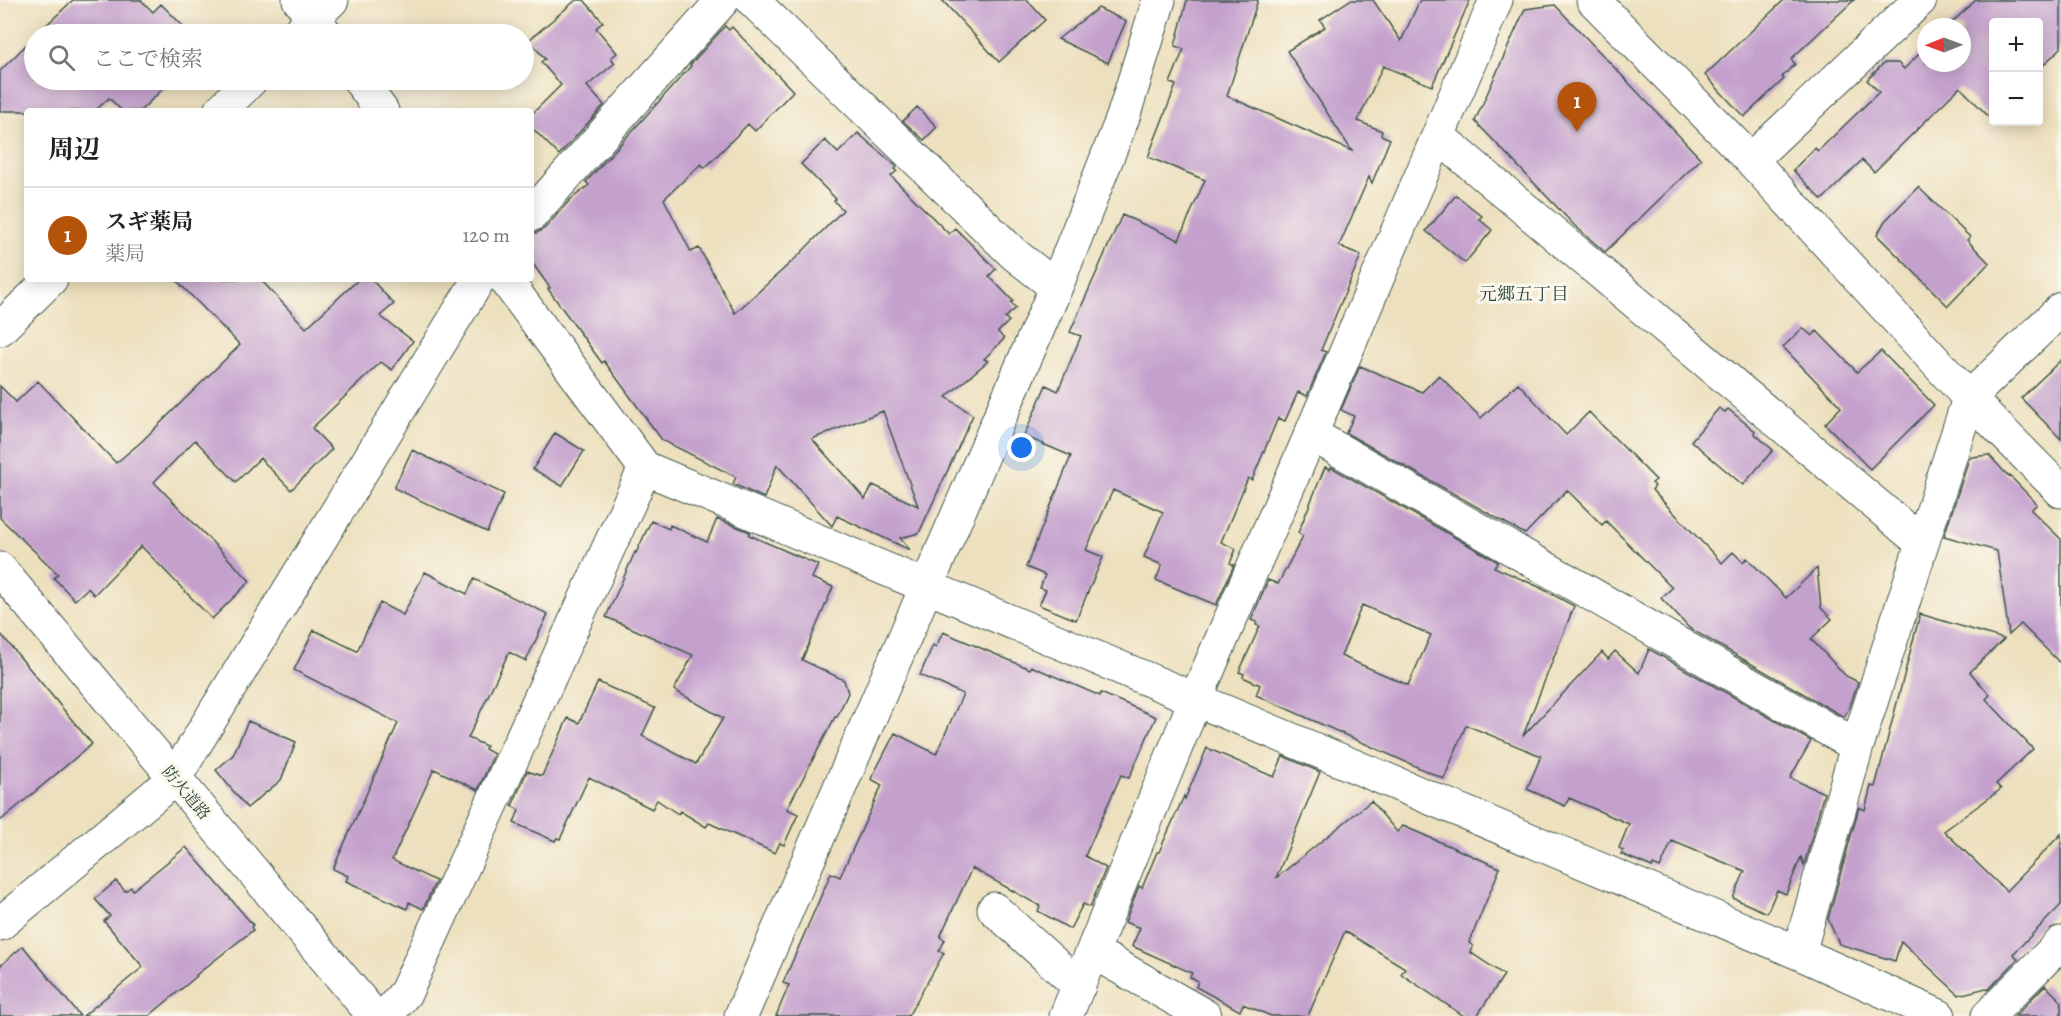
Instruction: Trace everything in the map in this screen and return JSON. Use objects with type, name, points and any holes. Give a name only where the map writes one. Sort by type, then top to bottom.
[{"type":"street","points":[[534,211],[723,0]]},
{"type":"street","points":[[752,0],[1014,254],[1056,287]]},
{"type":"street","points":[[741,1016],[1056,287],[1122,117],[1160,0]]},
{"type":"street","points":[[1066,1016],[1196,698],[1496,0]]},
{"type":"street","points":[[1593,0],[1751,160],[1969,399],[2061,492]]},
{"type":"street","points":[[1751,160],[1920,0]]},
{"type":"street","points":[[223,108],[241,90]]},
{"type":"street","points":[[366,90],[380,108]]},
{"type":"street","points":[[1438,136],[1922,543]]},
{"type":"street","points":[[0,329],[48,282]]},
{"type":"street","points":[[0,924],[174,779],[477,282]]},
{"type":"street","points":[[508,282],[645,468],[1799,953],[1939,1016]]},
{"type":"street","points":[[1799,953],[1857,746],[1969,399],[2061,309]]},
{"type":"street","points":[[1311,434],[1857,746]]},
{"type":"street","points":[[386,1016],[406,992],[645,468]]},
{"type":"street","name":"防火道路","points":[[0,569],[374,1016]]},
{"type":"street","points":[[994,909],[1079,987]]},
{"type":"street","points":[[1988,1016],[2061,943]]},
{"type":"street","points":[[1093,952],[1205,1016]]},
{"type":"building","points":[[73,0],[141,0],[153,12],[161,4],[181,24],[48,24]]},
{"type":"building","points":[[576,0],[584,0],[603,22],[596,28],[617,53],[611,58],[615,63],[587,86],[604,105],[559,155],[534,130],[534,112],[561,85],[541,62],[545,59],[534,46],[534,36]]},
{"type":"building","points":[[942,0],[1027,0],[1045,20],[999,62]]},
{"type":"building","points":[[1187,0],[1258,0],[1227,96],[1352,151],[1287,51],[1325,27],[1320,20],[1350,0],[1373,0],[1401,41],[1420,0],[1470,0],[1432,86],[1383,66],[1358,121],[1382,131],[1381,135],[1390,139],[1372,183],[1369,177],[1339,246],[1361,255],[1321,350],[1326,352],[1307,396],[1298,392],[1285,421],[1278,418],[1252,480],[1248,478],[1221,542],[1236,549],[1230,563],[1234,565],[1216,605],[1156,580],[1162,565],[1144,557],[1163,512],[1113,490],[1086,550],[1103,557],[1076,620],[1039,605],[1046,590],[1040,588],[1045,575],[1026,567],[1071,456],[1024,436],[1046,385],[1058,391],[1081,336],[1070,332],[1122,215],[1179,240],[1205,180],[1148,157],[1176,85],[1170,83],[1184,49],[1175,46]]},
{"type":"building","points":[[1784,0],[1854,0],[1791,59],[1795,64],[1782,77],[1784,79],[1744,117],[1705,75]]},
{"type":"building","points":[[1976,0],[2061,0],[2061,48],[2043,65],[2043,18],[1989,18],[1989,117],[1960,87],[1874,172],[1862,160],[1822,200],[1793,170],[1815,148],[1818,151],[1879,92],[1867,80],[1884,63],[1898,63],[1904,69],[1917,56],[1917,72],[1971,72],[1971,18],[1957,18]]},
{"type":"building","points":[[1555,5],[1701,159],[1605,252],[1574,225],[1475,121],[1525,9]]},
{"type":"building","points":[[1098,8],[1126,21],[1108,63],[1058,39]]},
{"type":"building","points":[[725,26],[729,30],[732,27],[793,91],[755,131],[748,124],[705,168],[701,164],[664,199],[691,252],[699,248],[735,313],[798,256],[843,210],[834,201],[836,199],[801,164],[825,140],[838,153],[858,133],[897,167],[895,169],[897,171],[891,176],[949,234],[955,228],[996,269],[989,276],[1013,301],[1011,303],[1016,308],[1005,318],[1009,321],[998,332],[1004,339],[984,359],[988,361],[946,397],[973,415],[919,533],[900,538],[910,550],[837,516],[832,526],[777,465],[764,498],[733,484],[736,477],[662,440],[604,361],[602,363],[548,289],[550,288],[534,265],[534,233],[545,228],[570,200],[589,185],[586,182]],"holes":[[[883,411],[918,506],[873,485],[865,499],[812,439]]]},
{"type":"building","points":[[24,47],[24,90],[162,90],[143,108],[119,108],[109,98],[98,108],[24,108],[24,111],[0,111],[0,71]]},
{"type":"building","points":[[917,107],[937,127],[924,140],[903,121]]},
{"type":"building","points":[[1918,187],[1970,237],[1967,240],[1989,263],[1948,306],[1877,235],[1885,221]]},
{"type":"building","points":[[1456,195],[1482,216],[1479,219],[1492,230],[1465,263],[1426,231]]},
{"type":"building","points":[[178,282],[263,282],[306,328],[356,282],[374,282],[394,304],[380,316],[413,341],[392,370],[381,362],[312,428],[332,449],[291,490],[260,458],[236,482],[195,440],[154,482],[250,581],[212,619],[141,546],[94,595],[88,588],[75,600],[54,578],[58,574],[0,518],[0,386],[16,402],[38,381],[116,463],[141,442],[240,345]]},
{"type":"building","points":[[1803,328],[1812,336],[1817,331],[1857,372],[1881,351],[1934,405],[1870,469],[1825,424],[1841,407],[1783,347]]},
{"type":"building","points":[[2061,360],[2061,439],[2021,398]]},
{"type":"building","points":[[1360,366],[1422,392],[1439,375],[1481,418],[1518,383],[1566,435],[1589,412],[1656,480],[1652,483],[1655,486],[1652,490],[1722,563],[1733,552],[1743,562],[1747,558],[1786,598],[1817,568],[1821,608],[1832,619],[1811,639],[1846,676],[1858,682],[1844,717],[1689,628],[1661,598],[1672,588],[1606,521],[1602,525],[1567,490],[1525,534],[1346,433],[1354,416],[1341,410]]},
{"type":"building","points":[[1719,408],[1725,412],[1728,409],[1755,431],[1754,433],[1773,450],[1743,485],[1691,441]]},
{"type":"building","points":[[555,433],[584,451],[562,486],[533,469]]},
{"type":"building","points":[[412,450],[504,494],[487,532],[394,488]]},
{"type":"building","points":[[1989,455],[2037,504],[2031,510],[2061,539],[2061,664],[2021,624],[2009,635],[1997,551],[1944,536],[1969,459]]},
{"type":"building","points":[[1325,467],[1330,470],[1331,467],[1498,562],[1494,567],[1574,606],[1523,736],[1602,652],[1608,659],[1615,651],[1639,673],[1649,649],[1811,741],[1790,778],[1824,793],[1804,865],[1801,857],[1786,894],[1777,890],[1767,913],[1733,898],[1745,871],[1672,841],[1660,868],[1621,854],[1623,850],[1619,848],[1629,824],[1569,798],[1565,806],[1527,789],[1541,756],[1466,725],[1444,779],[1256,695],[1260,685],[1243,677],[1244,674],[1239,672],[1260,626],[1251,620],[1268,580],[1278,584],[1303,536],[1298,533]],"holes":[[[1362,605],[1431,635],[1408,685],[1341,656]]]},
{"type":"building","points":[[717,519],[750,532],[749,535],[818,565],[812,578],[833,587],[802,660],[844,680],[848,693],[787,809],[798,814],[784,845],[780,843],[775,853],[709,823],[706,827],[680,811],[678,814],[657,800],[652,809],[589,777],[560,839],[557,838],[555,841],[514,823],[519,810],[512,806],[527,771],[542,776],[568,718],[579,723],[598,682],[655,708],[642,736],[696,764],[723,718],[674,690],[693,655],[606,617],[651,521],[669,529],[670,525],[707,542]]},
{"type":"building","points":[[425,572],[467,594],[474,579],[548,614],[526,661],[509,652],[468,738],[486,746],[485,749],[494,754],[478,790],[434,769],[392,860],[436,881],[423,909],[409,902],[407,909],[346,881],[348,876],[333,869],[398,723],[294,670],[314,630],[357,651],[380,603],[403,615]]},
{"type":"building","points":[[1920,614],[2004,639],[1970,672],[1990,695],[1986,699],[2033,749],[1996,784],[2001,789],[1944,831],[2006,891],[2061,834],[2061,905],[2013,954],[2018,959],[1988,990],[1986,988],[1959,995],[1901,941],[1895,961],[1839,944],[1828,919],[1859,807],[1865,810],[1871,786],[1875,787]]},
{"type":"building","points":[[943,632],[1030,669],[1031,666],[1156,717],[1129,778],[1121,775],[1085,856],[1106,868],[1090,907],[1083,904],[1070,929],[1038,911],[1040,906],[972,868],[940,937],[945,940],[939,951],[944,953],[908,1016],[776,1016],[789,985],[783,983],[831,873],[840,877],[882,785],[871,779],[895,733],[936,754],[963,694],[920,675],[933,645],[936,647]]},
{"type":"building","points":[[0,633],[92,744],[0,821]]},
{"type":"building","points":[[248,721],[296,742],[281,780],[247,808],[216,770],[233,755]]},
{"type":"building","points":[[1207,748],[1274,777],[1283,756],[1320,772],[1276,878],[1371,801],[1397,832],[1403,826],[1500,868],[1469,943],[1473,946],[1470,952],[1504,975],[1477,1016],[1464,1016],[1401,974],[1405,968],[1345,931],[1308,1016],[1271,1016],[1243,1004],[1240,1011],[1196,987],[1198,981],[1190,977],[1192,973],[1132,946],[1140,928],[1125,922],[1139,886],[1142,888]]},
{"type":"building","points":[[186,847],[253,925],[251,927],[253,930],[149,1016],[83,1016],[143,967],[104,921],[110,916],[95,899],[116,881],[125,891],[131,887],[133,890]]},
{"type":"building","points":[[23,946],[80,1016],[0,1016],[0,966]]},
{"type":"building","points":[[2045,985],[2061,1001],[2061,1016],[2015,1016]]},
{"type":"place","name":"スギ薬局","points":[[1577,132]]},
{"type":"district","name":"元郷五丁目","points":[[1524,294]]}]
